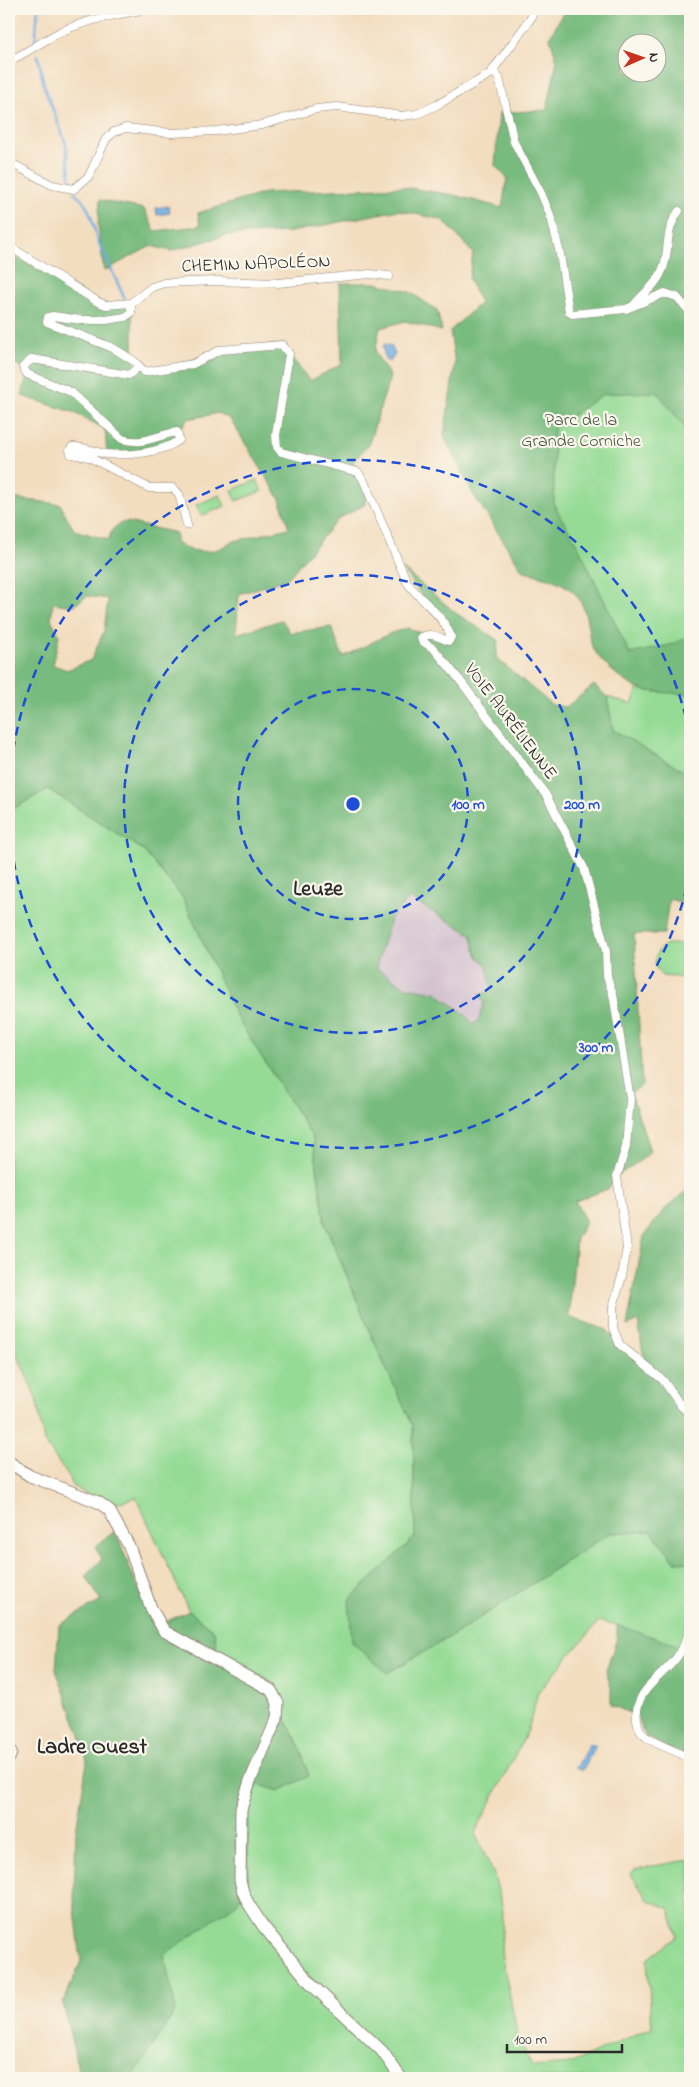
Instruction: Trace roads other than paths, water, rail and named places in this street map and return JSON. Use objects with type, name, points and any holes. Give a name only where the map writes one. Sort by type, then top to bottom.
[{"type":"main road","points":[[9,1462],[30,1476],[98,1502],[109,1510],[129,1546],[151,1608],[164,1631],[271,1690],[278,1703],[277,1718],[250,1781],[241,1809],[240,1880],[243,1892],[263,1926],[312,1985],[382,2052],[401,2078]]},
{"type":"main road","points":[[9,1747],[12,1753],[9,1758]]},
{"type":"street","points":[[9,61],[29,52],[59,33],[98,18],[150,9]]},
{"type":"street","points":[[9,162],[52,185],[74,189],[89,176],[106,139],[114,132],[126,128],[172,133],[232,130],[316,109],[337,108],[402,116],[417,114],[437,105],[490,74],[531,18],[534,9]]},
{"type":"street","points":[[490,74],[495,73],[499,78],[514,142],[542,193],[551,217],[560,254],[569,312],[572,314],[587,314],[635,307],[660,294],[670,293],[677,297],[690,312]]},
{"type":"street","points":[[635,307],[635,302],[651,288],[662,272],[670,230],[679,211]]},
{"type":"street","points":[[9,246],[98,302],[106,305],[131,303]]},
{"type":"street","name":"CHEMIN NAPOLÉON","points":[[138,367],[134,361],[113,348],[47,322],[48,317],[81,320],[126,317],[132,313],[131,303],[152,286],[164,283],[216,281],[278,283],[370,274],[389,276]]},
{"type":"street","name":"VOIE AURÉLIENNE","points":[[138,367],[145,372],[165,370],[193,364],[220,350],[263,345],[282,345],[287,348],[289,354],[276,435],[277,447],[281,452],[358,472],[407,582],[415,594],[444,622],[451,636],[450,640],[446,641],[436,635],[426,635],[421,638],[422,641],[434,649],[459,679],[546,795],[575,848],[584,868],[601,926],[606,951],[607,977],[613,994],[630,1099],[626,1147],[617,1176],[626,1248],[622,1276],[613,1307],[613,1328],[620,1345],[663,1380],[680,1406],[690,1415]]},
{"type":"street","points":[[138,367],[128,375],[32,360],[25,363],[23,367],[27,374],[71,392],[122,439],[132,442],[150,441],[177,432],[179,440],[174,444],[150,450],[107,454],[79,447],[72,447],[70,450],[72,454],[89,457],[149,488],[174,488],[179,494],[187,525]]},
{"type":"street","points":[[690,1629],[684,1647],[642,1695],[637,1716],[639,1728],[646,1738],[680,1751],[690,1760]]},
{"type":"water","points":[[169,206],[170,213],[157,215],[156,208]]},
{"type":"water","points":[[385,344],[391,346],[395,354],[390,362],[385,360],[383,346]]},
{"type":"water","points":[[590,1743],[596,1746],[582,1771],[576,1768]]},
{"type":"waterway","points":[[35,43],[38,9]]},
{"type":"waterway","points":[[38,55],[44,86],[66,144],[71,183]]},
{"type":"waterway","points":[[74,192],[85,204],[91,215],[99,243],[125,300]]},
{"type":"district","name":"Leuze","points":[[318,890]]},
{"type":"district","name":"Ladre Ouest","points":[[92,1748]]},
{"type":"park label","name":"Parc de la Grande Corniche","points":[[581,431]]}]
